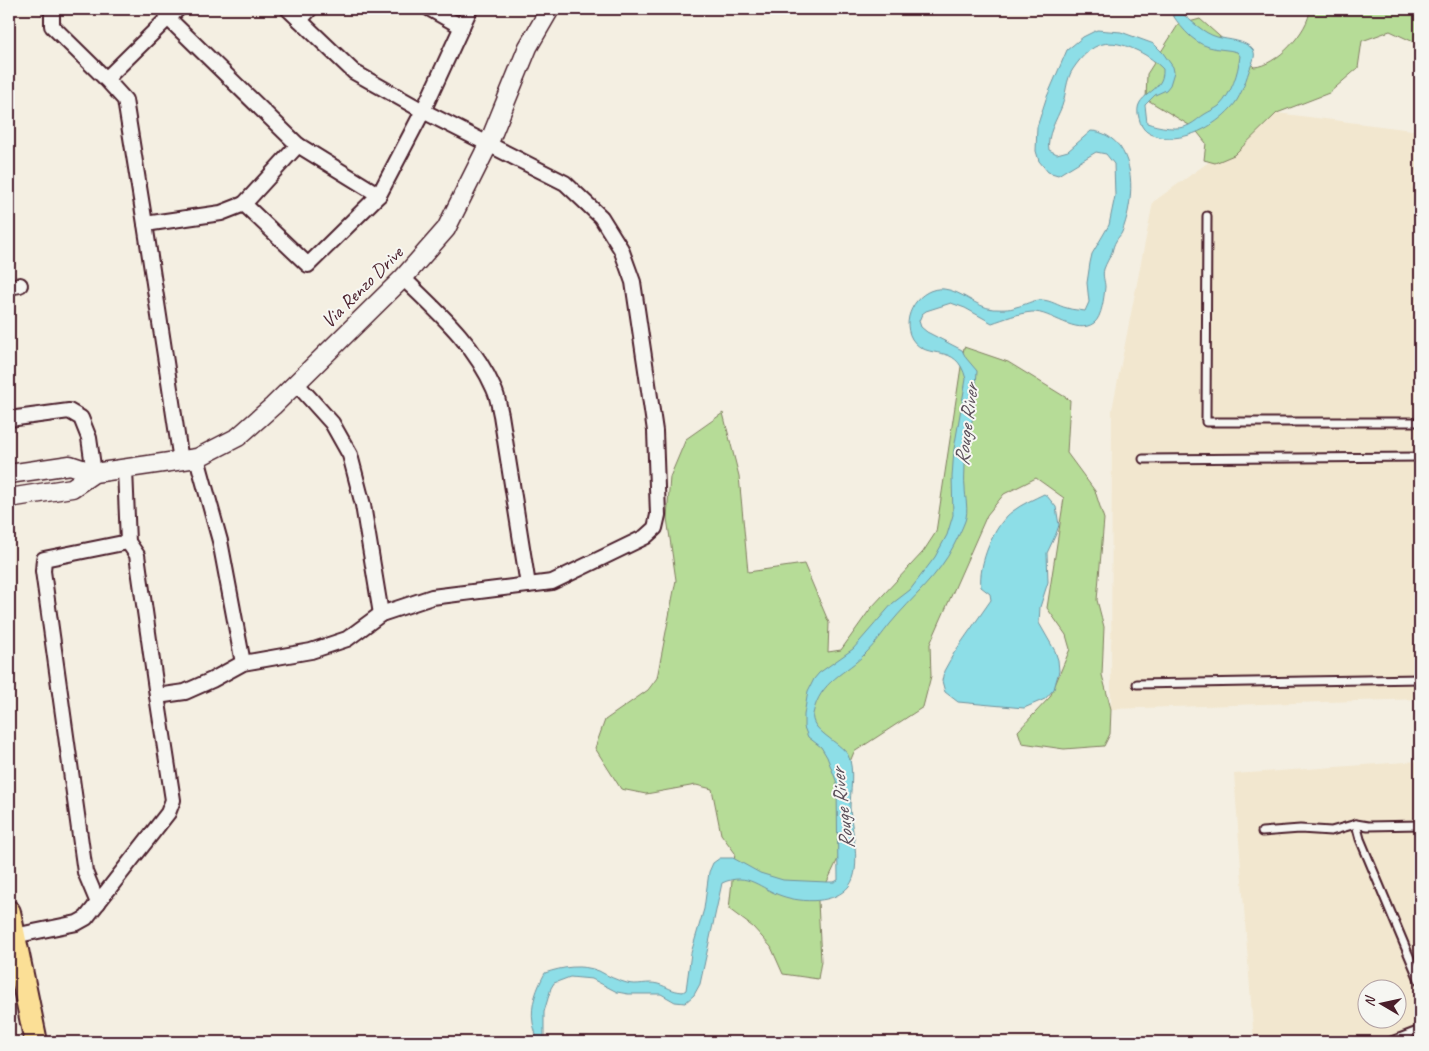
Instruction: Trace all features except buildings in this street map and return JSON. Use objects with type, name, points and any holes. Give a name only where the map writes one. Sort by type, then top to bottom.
[{"type":"main road","points":[[9,912],[36,1042]]},
{"type":"street","points":[[52,9],[52,26],[106,79],[124,100],[189,460],[220,541],[242,663]]},
{"type":"street","points":[[157,696],[185,692],[212,680],[242,663],[311,651],[348,638],[381,614],[432,597],[552,582],[645,537],[655,528],[658,516],[655,431],[633,282],[621,249],[602,216],[565,183],[488,146],[354,72],[288,9]]},
{"type":"street","points":[[300,20],[310,9]]},
{"type":"street","points":[[430,9],[462,27]]},
{"type":"street","points":[[244,204],[308,265],[380,195],[470,9]]},
{"type":"street","name":"Via Renzo Drive","points":[[9,474],[70,465],[94,473],[189,460],[238,437],[403,278],[446,230],[488,146],[528,47],[550,9]]},
{"type":"street","points":[[106,79],[173,14],[298,145],[380,195]]},
{"type":"street","points":[[145,224],[221,213],[244,204],[298,145]]},
{"type":"street","points":[[403,278],[457,331],[478,358],[495,390],[501,415],[528,585]]},
{"type":"street","points":[[296,383],[332,423],[350,455],[363,506],[381,614]]},
{"type":"street","points":[[9,419],[69,410],[81,418],[90,438],[94,473]]},
{"type":"street","points":[[14,936],[78,923],[86,918],[168,813],[173,800],[137,555],[128,542],[124,469]]},
{"type":"street","name":"Via Renzo Drive","points":[[9,498],[72,488],[94,473]]},
{"type":"street","points":[[98,903],[85,872],[43,571],[44,559],[128,542]]},
{"type":"lane","points":[[1208,216],[1206,422],[1420,422]]},
{"type":"lane","points":[[1143,459],[1420,457]]},
{"type":"lane","points":[[1138,684],[1420,679]]},
{"type":"lane","points":[[1356,824],[1360,839],[1420,982]]},
{"type":"lane","points":[[1262,832],[1331,831],[1356,824],[1368,826],[1420,825]]},
{"type":"lane","points":[[1389,1042],[1420,1030]]},
{"type":"shaded area","points":[[1277,113],[1420,131],[1420,699],[1111,709],[1112,410],[1153,202]]},
{"type":"shaded area","points":[[1420,761],[1420,1042],[1254,1042],[1234,774]]},
{"type":"green space","points":[[1310,9],[1420,9],[1420,45],[1390,31],[1362,41],[1358,68],[1329,93],[1277,113],[1234,155],[1215,163],[1204,160],[1206,143],[1194,128],[1146,99],[1147,74],[1178,25],[1200,19],[1254,67],[1272,61],[1290,46],[1304,27]]},
{"type":"green space","points":[[964,347],[1008,362],[1070,400],[1067,453],[1095,491],[1104,519],[1097,600],[1104,627],[1102,675],[1111,709],[1110,734],[1104,746],[1064,749],[1022,743],[1018,731],[1050,697],[1070,649],[1066,635],[1047,608],[1064,498],[1036,478],[1004,494],[987,515],[930,644],[931,676],[923,707],[854,752],[847,769],[845,844],[818,901],[821,961],[818,979],[783,974],[771,947],[753,927],[729,909],[735,853],[721,834],[712,789],[696,785],[646,794],[621,789],[595,748],[605,720],[648,690],[657,678],[676,580],[667,518],[670,477],[686,439],[723,413],[739,476],[748,572],[804,564],[829,623],[828,652],[841,650],[871,608],[923,552],[936,532]]},
{"type":"water","name":"Rouge River","points":[[1169,9],[1180,9],[1180,12],[1202,30],[1212,35],[1246,44],[1253,50],[1254,58],[1240,96],[1224,115],[1198,132],[1170,138],[1149,133],[1142,126],[1139,118],[1138,109],[1140,103],[1159,84],[1162,78],[1163,69],[1151,59],[1128,47],[1110,43],[1102,44],[1087,52],[1073,69],[1069,77],[1062,106],[1050,133],[1049,150],[1057,154],[1068,151],[1091,131],[1099,132],[1111,138],[1120,147],[1125,156],[1130,177],[1131,188],[1128,211],[1122,232],[1104,269],[1104,296],[1101,312],[1097,320],[1087,326],[1079,327],[1047,315],[1032,312],[992,323],[965,308],[951,303],[926,311],[922,314],[919,321],[921,327],[927,332],[962,350],[977,371],[973,416],[964,453],[967,513],[954,545],[941,567],[898,614],[866,653],[828,685],[816,702],[813,720],[820,731],[844,750],[850,761],[852,781],[850,808],[856,859],[853,878],[849,886],[843,892],[827,899],[808,901],[782,896],[747,880],[731,880],[722,883],[700,984],[694,995],[685,1003],[675,1002],[661,994],[617,992],[592,979],[570,977],[554,983],[551,988],[544,1012],[544,1042],[536,1042],[532,1010],[537,991],[545,973],[558,969],[579,967],[599,971],[627,983],[654,983],[672,990],[683,992],[686,990],[691,953],[704,909],[709,872],[713,863],[720,858],[733,858],[760,873],[783,880],[834,882],[838,880],[837,783],[827,757],[821,747],[808,737],[804,727],[808,691],[819,673],[853,649],[893,603],[910,590],[935,557],[947,535],[953,515],[952,477],[954,449],[966,379],[956,360],[949,356],[926,350],[912,339],[908,321],[910,313],[920,298],[927,292],[935,289],[951,290],[987,308],[993,309],[1011,309],[1041,300],[1069,309],[1085,311],[1089,302],[1087,283],[1092,254],[1109,225],[1115,196],[1114,164],[1106,154],[1096,152],[1058,175],[1048,172],[1039,161],[1036,151],[1037,127],[1046,99],[1067,50],[1083,37],[1097,30],[1121,32],[1154,44],[1173,67],[1174,72],[1170,85],[1166,90],[1155,95],[1145,105],[1147,123],[1168,128],[1185,127],[1219,106],[1224,101],[1234,82],[1240,56],[1237,52],[1202,45],[1191,37]]},
{"type":"water","points":[[1044,494],[1056,507],[1059,525],[1047,553],[1048,582],[1040,607],[1039,623],[1058,660],[1059,671],[1054,689],[1045,699],[1024,708],[958,702],[945,692],[942,681],[944,671],[954,653],[991,600],[990,594],[981,587],[982,568],[989,546],[1006,517],[1020,506]]}]
